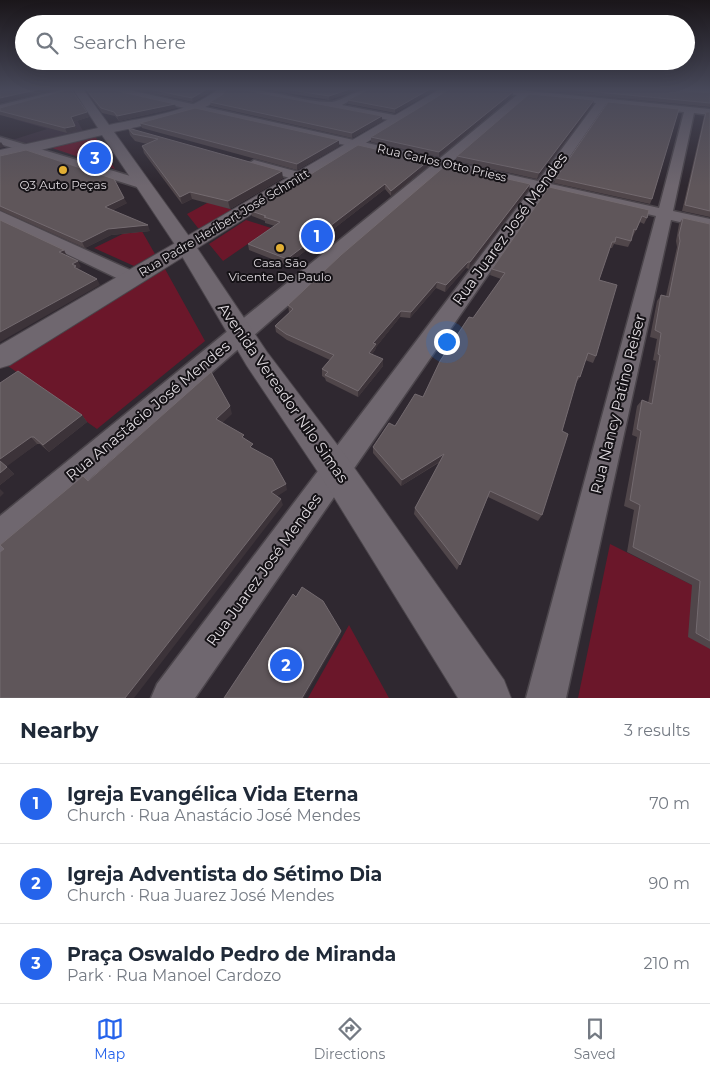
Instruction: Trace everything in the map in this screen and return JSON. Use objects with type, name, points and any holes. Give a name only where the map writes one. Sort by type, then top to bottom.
[{"type":"main road","name":"Avenida Vereador Nilo Simas","points":[[108,122],[114,128],[142,184],[186,246],[241,333],[336,470],[486,698]]},
{"type":"main road","points":[[0,155],[138,122]]},
{"type":"main road","name":"Rua Padre Heribert José Schmitt","points":[[0,358],[393,122]]},
{"type":"street","name":"Rua Carlos Otto Priess","points":[[260,122],[710,224]]},
{"type":"street","name":"Rua Anastácio José Mendes","points":[[0,536],[491,122]]},
{"type":"street","name":"Rua Juarez José Mendes","points":[[171,698],[588,122]]},
{"type":"street","name":"Rua Nancy Patino Reiser","points":[[546,698],[665,214],[696,122]]},
{"type":"street","points":[[114,128],[141,132]]},
{"type":"street","points":[[0,140],[142,184]]},
{"type":"street","points":[[246,162],[301,177]]},
{"type":"street","points":[[0,216],[132,278]]},
{"type":"shaded area","points":[[22,122],[78,122],[83,131],[24,144],[12,140],[47,129]]},
{"type":"shaded area","points":[[95,136],[115,169],[49,147]]},
{"type":"shaded area","points":[[209,202],[233,210],[198,228],[187,214]]},
{"type":"shaded area","points":[[246,220],[271,228],[223,261],[209,244]]},
{"type":"shaded area","points":[[139,226],[155,254],[134,266],[94,248]]},
{"type":"shaded area","points":[[165,269],[205,341],[97,429],[8,366]]},
{"type":"shaded area","points":[[610,544],[692,585],[710,649],[710,698],[578,698]]},
{"type":"shaded area","points":[[349,625],[389,698],[308,698]]},
{"type":"building","points":[[40,122],[73,122],[75,126],[65,128]]},
{"type":"building","points":[[256,122],[339,140],[297,164],[140,123]]},
{"type":"building","points":[[300,122],[372,122],[352,133]]},
{"type":"building","points":[[396,122],[477,122],[439,152],[371,137]]},
{"type":"building","points":[[497,122],[578,122],[539,173],[457,156]]},
{"type":"building","points":[[595,122],[675,122],[652,199],[556,178]]},
{"type":"building","points":[[704,122],[710,122],[710,211],[685,205]]},
{"type":"building","points":[[128,128],[282,171],[228,201],[190,192],[180,197],[142,146],[158,139],[133,134]]},
{"type":"building","points":[[358,145],[428,161],[391,191],[385,184],[287,259],[248,244],[280,222],[251,211]]},
{"type":"building","points":[[26,150],[114,179],[124,198],[105,207],[148,225],[108,229],[82,242],[0,206],[0,156]]},
{"type":"building","points":[[446,165],[530,184],[470,262],[446,285],[437,282],[411,312],[401,311],[373,343],[376,344],[369,353],[383,359],[358,391],[325,375],[328,372],[322,369],[334,355],[286,334],[275,326],[293,309],[288,305],[341,255]]},
{"type":"building","points":[[549,187],[649,210],[647,218],[642,216],[636,230],[634,229],[631,241],[616,237],[615,242],[612,242],[599,280],[617,285],[596,356],[588,353],[580,377],[578,376],[562,431],[568,434],[542,515],[490,491],[460,565],[415,508],[444,454],[402,480],[373,447],[389,423],[395,426],[415,394],[423,397],[440,361],[469,317],[473,318],[505,273],[492,269]]},
{"type":"building","points":[[683,218],[710,224],[710,641],[696,633],[700,581],[633,547],[640,505],[630,500],[641,431],[637,429],[642,400],[652,404],[660,355],[658,354],[661,333],[655,330],[661,295],[669,297]]},
{"type":"building","points":[[0,220],[64,250],[59,252],[78,261],[72,264],[76,266],[74,267],[97,279],[0,332]]},
{"type":"building","points":[[18,371],[82,415],[43,445],[34,437],[31,437],[0,459],[0,383]]},
{"type":"building","points":[[211,372],[230,406],[216,419],[244,435],[242,437],[253,444],[250,447],[272,459],[286,484],[271,492],[281,499],[125,698],[0,698],[0,552],[4,549],[0,545],[83,476],[88,481]]},
{"type":"building","points":[[0,461],[7,467],[0,473]]},
{"type":"building","points":[[302,587],[323,601],[341,631],[302,698],[224,698],[293,594],[296,597]]},
{"type":"place","name":"Praça Oswaldo Pedro de Miranda","points":[[95,158]]},
{"type":"place","name":"Q3 Auto Peças","points":[[63,170]]},
{"type":"place","name":"Igreja Evangélica Vida Eterna","points":[[317,236]]},
{"type":"place","name":"Casa São Vicente De Paulo","points":[[280,248]]},
{"type":"place","name":"Igreja Adventista do Sétimo Dia","points":[[286,665]]}]
